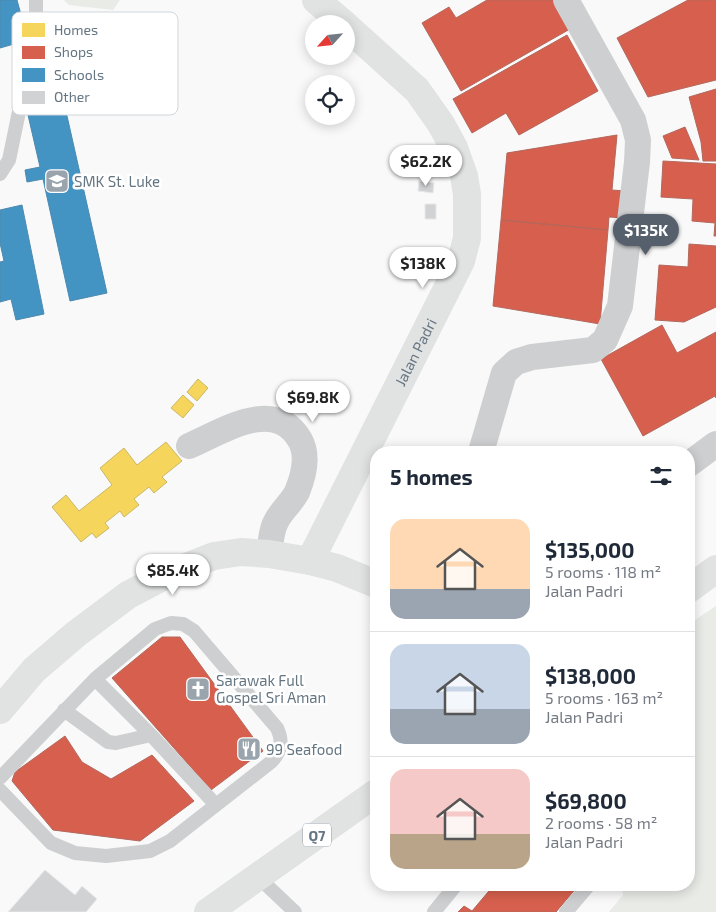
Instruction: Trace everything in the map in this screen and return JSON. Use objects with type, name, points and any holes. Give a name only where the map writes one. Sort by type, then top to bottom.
[{"type":"street","points":[[483,446],[504,373],[516,362],[532,357],[593,350],[605,340],[620,306],[638,140],[633,120],[624,101],[566,0]]},
{"type":"street","name":"Jalan Padri","points":[[310,561],[461,261],[467,238],[467,194],[464,176],[454,148],[441,124],[417,90],[336,13]]},
{"type":"street","points":[[189,446],[242,422],[268,418],[278,421],[296,434],[301,443],[306,462],[304,473],[296,494],[276,520],[269,554]]},
{"type":"street","points":[[695,460],[716,444]]},
{"type":"street","points":[[0,710],[34,670],[76,634],[128,595],[168,574],[214,556],[241,552],[269,554],[337,568],[370,582]]},
{"type":"street","points":[[695,585],[716,569]]},
{"type":"street","name":"Q7","points":[[208,912],[370,798]]},
{"type":"lane","points":[[0,174],[8,160],[18,115]]},
{"type":"lane","points":[[0,778],[95,679],[155,629],[171,623],[182,624],[194,632],[277,728],[281,737],[281,747],[278,755],[271,762],[170,841],[150,852],[106,856],[75,853],[51,843],[0,790]]},
{"type":"lane","points":[[95,679],[151,735],[216,805]]},
{"type":"lane","points":[[64,710],[108,742],[116,743],[151,735]]},
{"type":"lane","points":[[258,876],[295,912]]},
{"type":"lane","points":[[434,912],[451,891]]},
{"type":"lane","points":[[566,912],[584,891]]},
{"type":"shaded area","points":[[64,0],[120,0],[113,10],[69,5]]},
{"type":"shaded area","points":[[716,606],[716,912],[609,912],[623,895],[622,891],[695,891],[695,620]]},
{"type":"building: Homes","points":[[198,379],[208,388],[197,401],[187,392]]},
{"type":"building: Homes","points":[[183,395],[194,405],[183,418],[171,408]]},
{"type":"building: Homes","points":[[166,442],[182,461],[162,477],[167,482],[154,493],[149,487],[134,499],[139,505],[124,517],[120,511],[105,523],[109,528],[96,538],[92,533],[81,542],[52,507],[66,495],[79,511],[112,485],[100,468],[124,448],[137,465]]},
{"type":"building: Shops","points":[[487,0],[562,0],[577,25],[461,91],[422,23],[449,7],[456,18]]},
{"type":"building: Shops","points":[[688,0],[716,0],[716,80],[648,97],[617,38]]},
{"type":"building: Shops","points":[[567,35],[598,91],[519,135],[506,113],[472,133],[453,99]]},
{"type":"building: Shops","points":[[716,89],[716,161],[703,161],[701,142],[689,97]]},
{"type":"building: Shops","points":[[685,127],[699,160],[672,158],[663,136]]},
{"type":"building: Shops","points":[[617,135],[612,190],[626,191],[624,218],[609,217],[608,230],[501,220],[507,153]]},
{"type":"building: Shops","points":[[663,161],[716,164],[716,236],[714,236],[715,223],[692,221],[693,199],[661,197]]},
{"type":"building: Shops","points":[[501,220],[608,230],[600,324],[493,306]]},
{"type":"building: Shops","points":[[689,244],[716,246],[716,307],[684,322],[655,320],[659,265],[688,267]]},
{"type":"building: Shops","points":[[662,325],[677,353],[716,332],[716,398],[715,396],[643,436],[601,359]]},
{"type":"building: Shops","points":[[162,637],[180,637],[263,751],[211,790],[112,678]]},
{"type":"building: Shops","points":[[65,736],[82,762],[111,779],[152,755],[194,801],[140,841],[53,830],[12,781],[15,772]]},
{"type":"building: Shops","points":[[489,891],[574,891],[556,912],[458,912],[464,906],[472,911]]},
{"type":"building: Schools","points":[[0,0],[17,0],[20,12],[12,12],[12,45],[0,48]]},
{"type":"building: Schools","points":[[28,115],[67,115],[107,293],[70,301],[43,179],[27,182],[25,170],[40,167]]},
{"type":"building: Schools","points":[[22,205],[44,314],[16,320],[11,299],[0,302],[0,262],[4,261],[0,243],[0,210]]},
{"type":"building: Other","points":[[419,181],[434,183],[433,193],[418,191]]},
{"type":"building: Other","points":[[425,204],[436,204],[436,219],[425,219]]},
{"type":"building: Other","points":[[45,870],[75,895],[82,886],[97,899],[86,912],[8,912]]},
{"type":"place","name":"SMK St. Luke","points":[[57,181]]},
{"type":"place","name":"Sarawak Full Gospel Sri Aman","points":[[198,689]]},
{"type":"place","name":"99 Seafood","points":[[249,749]]}]
